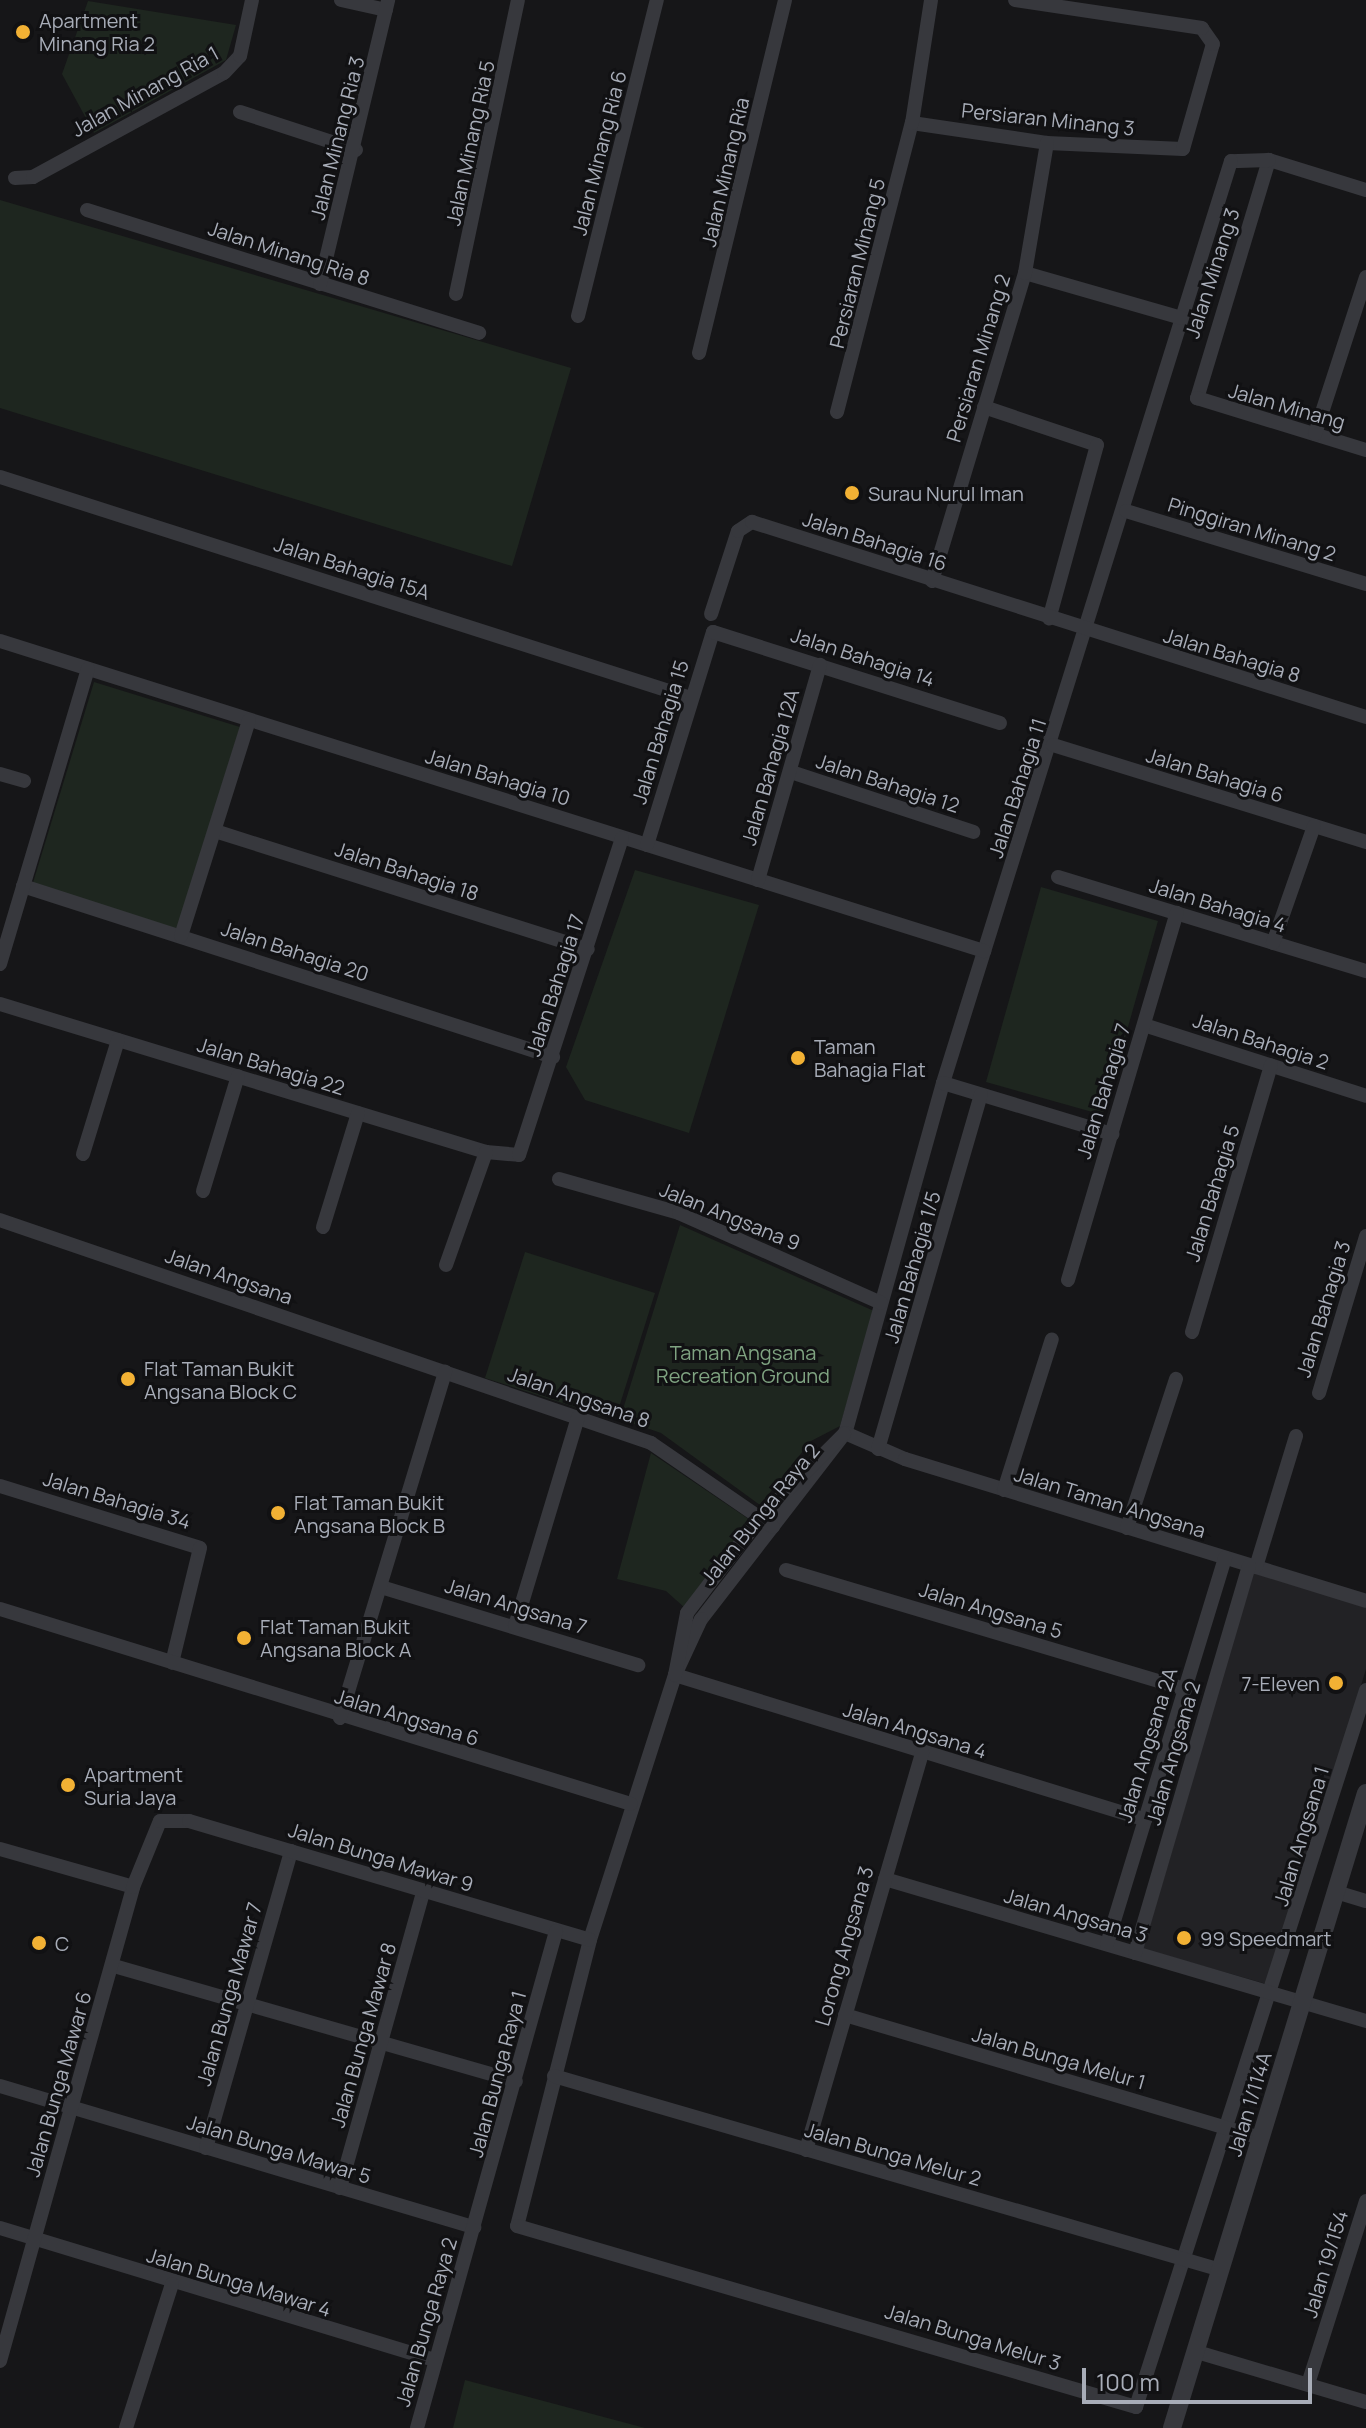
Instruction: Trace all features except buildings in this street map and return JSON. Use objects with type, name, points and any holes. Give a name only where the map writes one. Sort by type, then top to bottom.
[{"type":"street","name":"Jalan Minang Ria 1","points":[[15,178],[33,177],[224,73],[240,56],[252,0]]},
{"type":"street","points":[[341,0],[387,5]]},
{"type":"street","name":"Jalan Minang Ria 5","points":[[456,294],[518,0]]},
{"type":"street","name":"Jalan Minang Ria 6","points":[[578,316],[657,0]]},
{"type":"street","name":"Jalan Minang Ria","points":[[699,353],[785,0]]},
{"type":"street","name":"Persiaran Minang 5","points":[[837,412],[912,123],[931,0]]},
{"type":"street","name":"Persiaran Minang 3","points":[[912,123],[1047,143],[1179,152],[1213,44],[1202,28],[1015,0]]},
{"type":"street","name":"Jalan Minang Ria 3","points":[[320,284],[356,150],[387,5]]},
{"type":"street","points":[[240,112],[356,150]]},
{"type":"street","name":"Persiaran Minang 2","points":[[932,581],[1025,273],[1047,143]]},
{"type":"street","name":"Jalan Bahagia 11","points":[[845,1433],[943,1083],[1053,745],[1234,156],[1269,160]]},
{"type":"street","points":[[1269,160],[1366,190]]},
{"type":"street","name":"Jalan Minang 3","points":[[1197,398],[1269,160]]},
{"type":"street","name":"Jalan Minang Ria 8","points":[[87,210],[479,333]]},
{"type":"street","points":[[1025,273],[1182,318]]},
{"type":"street","points":[[1315,434],[1360,320],[1366,277]]},
{"type":"street","name":"Jalan Minang","points":[[1197,398],[1366,450]]},
{"type":"street","points":[[984,407],[1097,445],[1049,619]]},
{"type":"street","name":"Jalan Bahagia 15A","points":[[0,477],[691,698]]},
{"type":"street","name":"Pinggiran Minang 2","points":[[1126,511],[1366,584]]},
{"type":"street","name":"Jalan Bahagia 16","points":[[711,614],[743,523],[1086,632]]},
{"type":"street","name":"Jalan Bahagia 15","points":[[647,845],[713,632]]},
{"type":"street","name":"Jalan Bahagia 14","points":[[713,632],[1000,723]]},
{"type":"street","name":"Jalan Bahagia 8","points":[[1086,632],[1366,717]]},
{"type":"street","name":"Jalan Bahagia 10","points":[[0,641],[984,951]]},
{"type":"street","name":"Jalan Bahagia 12A","points":[[758,880],[820,665]]},
{"type":"street","points":[[0,964],[88,669]]},
{"type":"street","points":[[181,936],[249,720]]},
{"type":"street","name":"Jalan Bahagia 6","points":[[1053,745],[1366,842]]},
{"type":"street","name":"Jalan Bahagia 12","points":[[791,772],[973,832]]},
{"type":"street","points":[[0,774],[24,781]]},
{"type":"street","points":[[1273,943],[1314,826]]},
{"type":"street","name":"Jalan Bahagia 18","points":[[215,831],[588,949]]},
{"type":"street","name":"Jalan Bahagia 17","points":[[526,1145],[622,838]]},
{"type":"street","name":"Jalan Bahagia 4","points":[[1058,877],[1366,971]]},
{"type":"street","name":"Jalan Bahagia 20","points":[[23,886],[553,1057]]},
{"type":"street","name":"Jalan Bahagia 7","points":[[1068,1280],[1177,913]]},
{"type":"street","name":"Jalan Bahagia 22","points":[[0,1004],[486,1152],[519,1155],[526,1145]]},
{"type":"street","name":"Jalan Bahagia 2","points":[[1144,1025],[1366,1096]]},
{"type":"street","points":[[83,1154],[118,1040]]},
{"type":"street","name":"Jalan Bahagia 5","points":[[1192,1332],[1271,1065]]},
{"type":"street","points":[[203,1191],[238,1076]]},
{"type":"street","points":[[943,1083],[1112,1134]]},
{"type":"street","name":"Jalan Bahagia 1/5","points":[[878,1449],[981,1095]]},
{"type":"street","points":[[323,1227],[358,1113]]},
{"type":"street","points":[[446,1265],[486,1152]]},
{"type":"street","name":"Jalan Angsana 9","points":[[559,1179],[679,1213],[881,1303]]},
{"type":"street","name":"Jalan Angsana","points":[[0,1220],[445,1372]]},
{"type":"street","name":"Jalan Bahagia 3","points":[[1319,1393],[1366,1236]]},
{"type":"street","points":[[1004,1490],[1052,1339]]},
{"type":"street","points":[[340,1718],[445,1372]]},
{"type":"street","name":"Jalan Angsana 8","points":[[445,1372],[651,1443],[766,1522]]},
{"type":"street","points":[[1127,1528],[1176,1379]]},
{"type":"street","points":[[515,1626],[578,1417]]},
{"type":"street","name":"Jalan Taman Angsana","points":[[845,1433],[878,1449],[1004,1490],[1366,1601]]},
{"type":"street","name":"Jalan Bunga Raya 2","points":[[517,2226],[590,1940],[631,1804],[675,1675],[687,1613],[845,1433]]},
{"type":"street","name":"Jalan Angsana 2","points":[[1135,1953],[1252,1566],[1296,1436]]},
{"type":"street","name":"Jalan Bahagia 34","points":[[0,1486],[200,1548],[172,1663]]},
{"type":"street","name":"Jalan Angsana 2A","points":[[1107,1944],[1225,1558]]},
{"type":"street","name":"Jalan Angsana 5","points":[[786,1570],[1185,1689]]},
{"type":"street","name":"Jalan Angsana 7","points":[[381,1587],[638,1665]]},
{"type":"street","name":"Jalan Angsana 6","points":[[0,1609],[340,1718],[631,1804]]},
{"type":"street","name":"Jalan Angsana 4","points":[[675,1675],[1145,1820]]},
{"type":"street","name":"Jalan Angsana 1","points":[[1273,1993],[1366,1690]]},
{"type":"street","name":"Lorong Angsana 3","points":[[806,2150],[922,1753]]},
{"type":"street","name":"Jalan 1/114A","points":[[1172,2428],[1366,1793]]},
{"type":"street","name":"Jalan Bunga Mawar 9","points":[[160,1821],[189,1821],[590,1940]]},
{"type":"street","name":"Jalan Bunga Mawar 6","points":[[0,2361],[114,1966],[133,1887],[160,1821]]},
{"type":"street","points":[[0,1849],[133,1887]]},
{"type":"street","name":"Jalan Bunga Mawar 7","points":[[206,2148],[291,1851]]},
{"type":"street","name":"Jalan Angsana 3","points":[[885,1879],[1366,2021]]},
{"type":"street","name":"Jalan Bunga Mawar 8","points":[[340,2188],[423,1892]]},
{"type":"street","points":[[1336,1892],[1366,1901]]},
{"type":"street","name":"Jalan Bunga Raya 1","points":[[474,2227],[556,1931]]},
{"type":"street","points":[[114,1966],[381,2045],[516,2081]]},
{"type":"street","name":"Jalan Bunga Melur 3","points":[[517,2226],[1136,2407],[1223,2127],[1273,1993]]},
{"type":"street","name":"Jalan Bunga Melur 1","points":[[845,2015],[1261,2138]]},
{"type":"street","name":"Jalan Bunga Melur 2","points":[[554,2076],[1221,2270]]},
{"type":"street","name":"Jalan Bunga Mawar 5","points":[[0,2086],[474,2227]]},
{"type":"street","name":"Jalan 19/154","points":[[1308,2384],[1366,2201]]},
{"type":"street","name":"Jalan Bunga Raya 2","points":[[417,2428],[474,2227]]},
{"type":"street","name":"Jalan Bunga Mawar 4","points":[[0,2228],[172,2284],[435,2360]]},
{"type":"street","points":[[126,2428],[172,2284]]},
{"type":"street","points":[[1197,2352],[1366,2402]]},
{"type":"shaded area","points":[[1253,1573],[1366,1607],[1366,1669],[1270,1985],[1143,1949]]},
{"type":"green space","points":[[88,1],[236,25],[226,60],[94,133],[62,74]]},
{"type":"green space","points":[[0,200],[571,368],[512,566],[0,408]]},
{"type":"green space","points":[[94,682],[240,727],[176,932],[32,886]]},
{"type":"green space","points":[[635,870],[759,905],[689,1133],[585,1100],[566,1067]]},
{"type":"green space","points":[[1041,887],[1158,921],[1103,1115],[986,1082]]},
{"type":"green space","name":"Taman Angsana Recreation Ground","points":[[680,1225],[874,1311],[840,1426],[811,1441],[760,1505],[661,1433],[620,1419]]},
{"type":"green space","points":[[525,1252],[655,1293],[615,1420],[485,1378]]},
{"type":"green space","points":[[651,1453],[750,1520],[685,1608],[666,1591],[617,1579]]},
{"type":"green space","points":[[465,2380],[645,2428],[453,2428]]},
{"type":"place","name":"Apartment Minang Ria 2","points":[[23,32]]},
{"type":"place","name":"Surau Nurul Iman","points":[[852,493]]},
{"type":"place","name":"Taman Bahagia Flat","points":[[798,1058]]},
{"type":"place","name":"Flat Taman Bukit Angsana Block C","points":[[128,1379]]},
{"type":"place","name":"Flat Taman Bukit Angsana Block B","points":[[278,1513]]},
{"type":"place","name":"Flat Taman Bukit Angsana Block A","points":[[244,1638]]},
{"type":"place","name":"7-Eleven","points":[[1336,1683]]},
{"type":"place","name":"Apartment Suria Jaya","points":[[68,1785]]},
{"type":"place","name":"99 Speedmart","points":[[1184,1938]]},
{"type":"place","name":"C","points":[[39,1943]]}]
